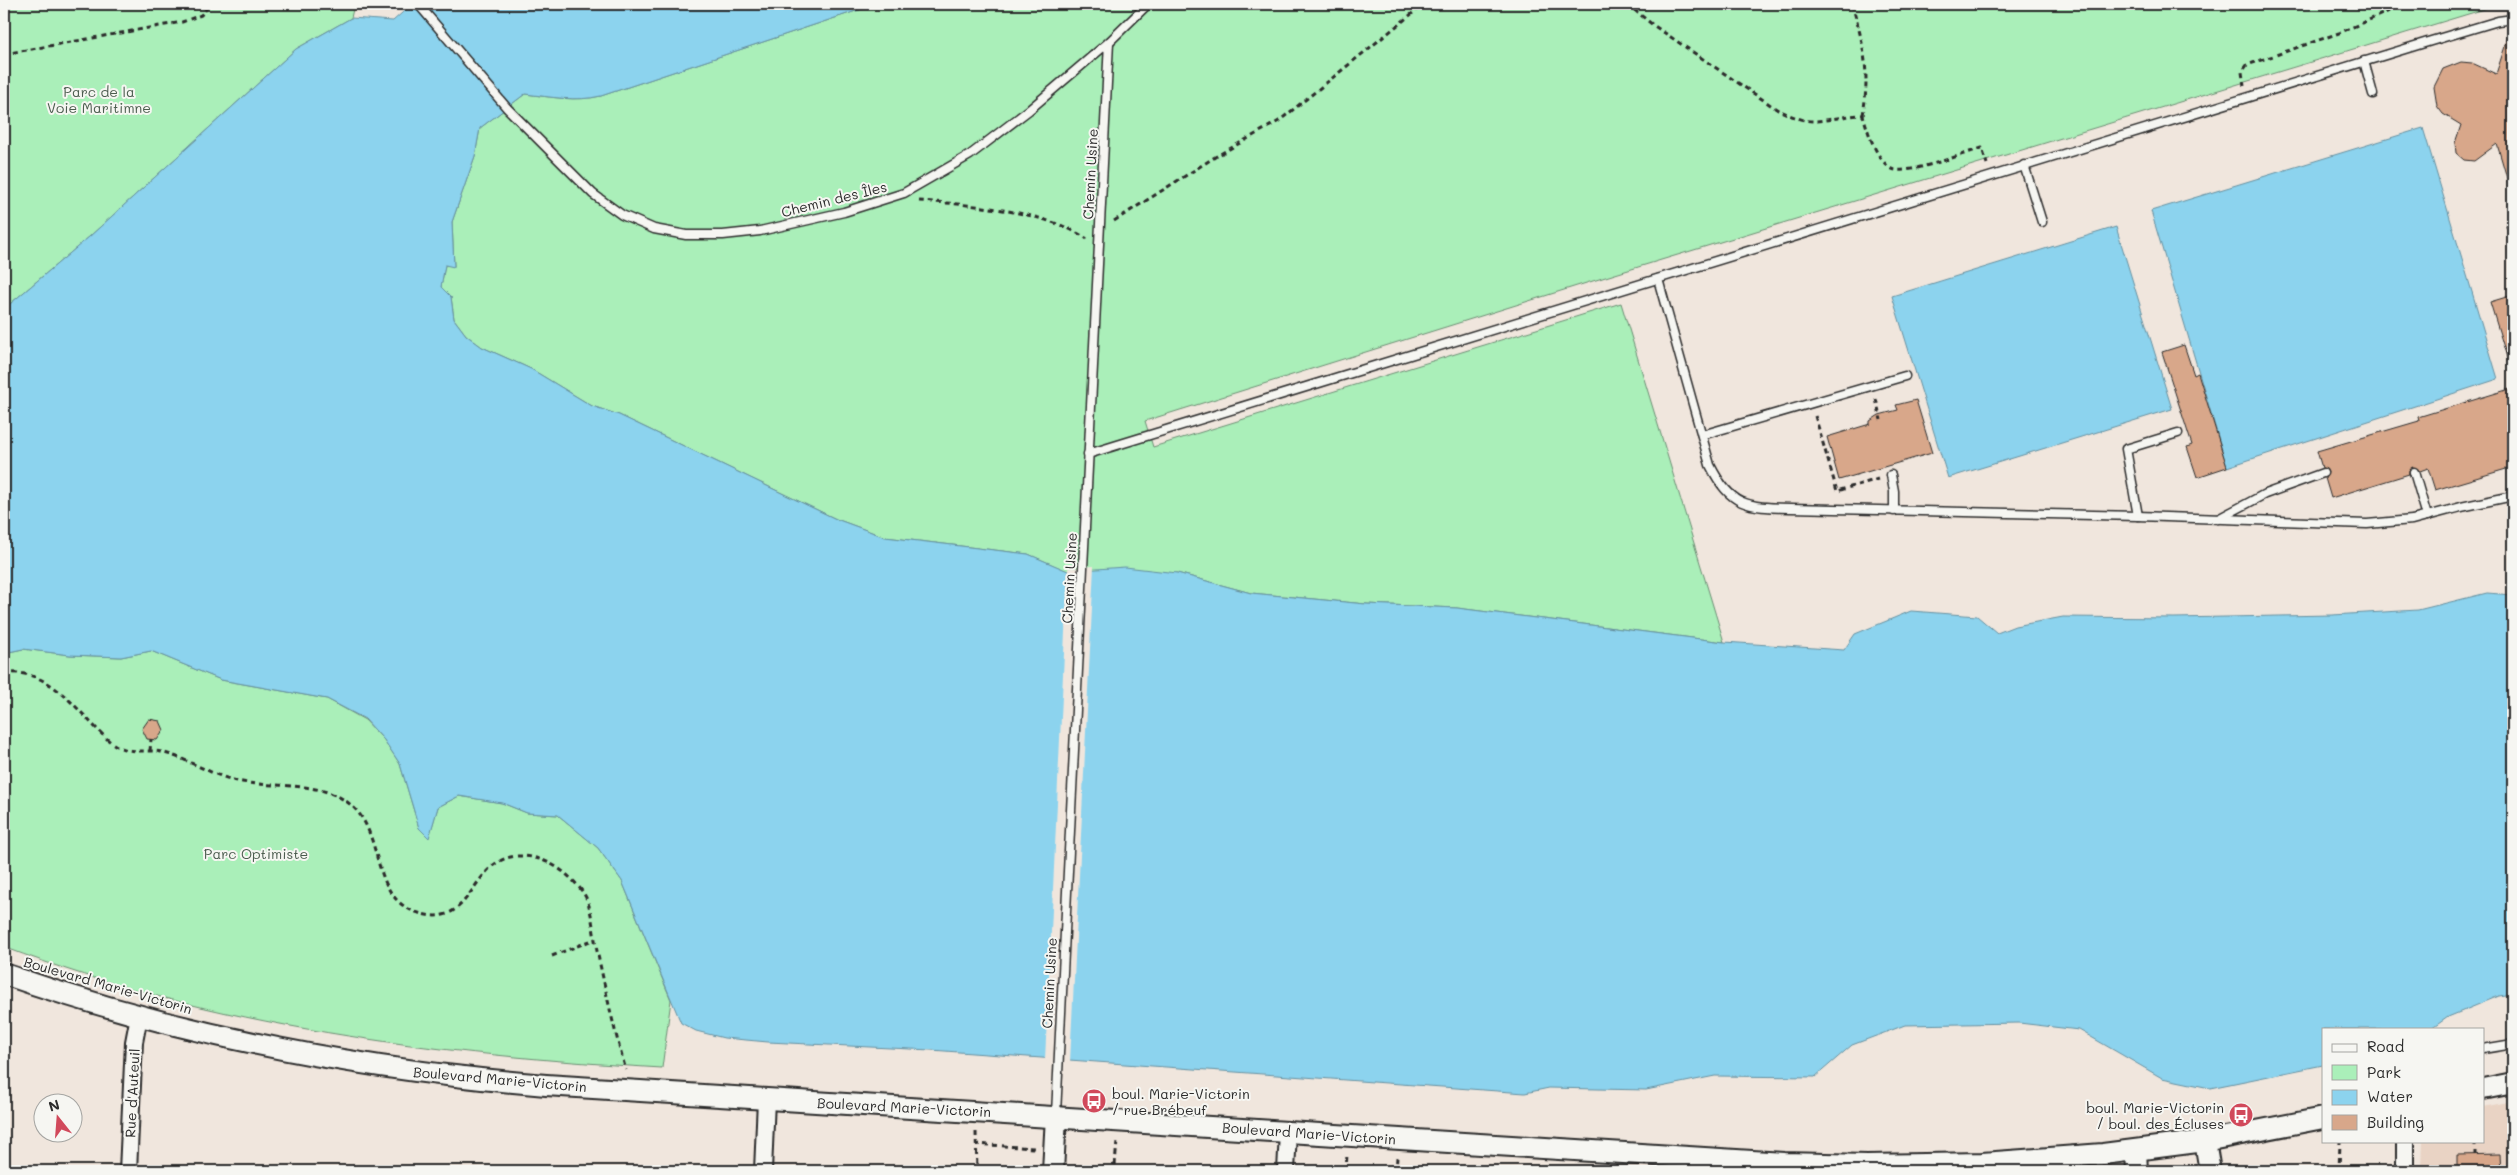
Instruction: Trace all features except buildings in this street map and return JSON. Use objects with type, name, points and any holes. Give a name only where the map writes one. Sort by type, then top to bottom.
[{"type":"street","name":"Boulevard Marie-Victorin","points":[[4,974],[139,1016],[304,1054],[423,1073],[546,1085],[1784,1163],[1867,1166],[2008,1162],[2136,1151],[2205,1141],[2322,1118]]},
{"type":"street","name":"Rue d'Auteuil","points":[[128,1171],[135,1035],[139,1016]]},
{"type":"street","points":[[2484,1089],[2513,1084]]},
{"type":"street","points":[[763,1171],[766,1099]]},
{"type":"street","points":[[1053,1171],[1056,1116]]},
{"type":"street","points":[[1286,1171],[1288,1132]]},
{"type":"street","points":[[2205,1141],[2210,1171]]},
{"type":"street","points":[[2404,1171],[2405,1142]]},
{"type":"street","points":[[2136,1151],[2136,1171]]},
{"type":"lane","name":"Chemin des Îles","points":[[418,4],[507,108],[593,194],[622,215],[654,229],[686,235],[733,234],[760,230],[844,212],[904,193],[970,154],[1029,110],[1109,42],[1148,4]]},
{"type":"lane","points":[[1088,454],[1658,279],[2024,164],[2490,23],[2513,19]]},
{"type":"lane","name":"Chemin Usine","points":[[1056,1116],[1109,42]]},
{"type":"lane","points":[[2364,61],[2374,94]]},
{"type":"lane","points":[[2024,164],[2042,222]]},
{"type":"lane","points":[[1658,279],[1710,465],[1720,485],[1729,495],[1743,504],[1772,508],[2390,524],[2513,496]]},
{"type":"lane","points":[[1702,435],[1904,376]]},
{"type":"lane","points":[[2138,516],[2126,449],[2178,433]]},
{"type":"lane","points":[[2414,472],[2427,516]]},
{"type":"lane","points":[[2217,519],[2265,494],[2323,473]]},
{"type":"lane","points":[[1891,475],[1894,485],[1894,511]]},
{"type":"lane","points":[[2484,1049],[2513,1044]]},
{"type":"path","points":[[4,54],[182,22],[201,15],[210,4]]},
{"type":"path","points":[[1100,231],[1123,214],[1164,192],[1216,157],[1279,121],[1424,4]]},
{"type":"path","points":[[1627,4],[1653,25],[1778,110],[1799,119],[1815,121],[1851,115],[1864,115]]},
{"type":"path","points":[[1852,4],[1866,52],[1868,88],[1864,115],[1868,130],[1881,157],[1892,168],[1899,171],[1982,148],[1991,175]]},
{"type":"path","points":[[2247,97],[2242,72],[2247,65],[2339,33],[2405,4]]},
{"type":"path","points":[[2513,178],[2510,178],[2513,188]]},
{"type":"path","points":[[912,201],[1005,211],[1046,219],[1070,228],[1098,249]]},
{"type":"path","points":[[1876,398],[1881,420]]},
{"type":"path","points":[[1816,421],[1837,491],[1891,475]]},
{"type":"path","points":[[4,673],[24,673],[41,678],[57,688],[117,746],[129,751],[164,753],[233,780],[317,789],[340,798],[351,805],[366,822],[373,837],[387,885],[393,896],[413,911],[438,915],[449,912],[462,904],[496,863],[519,857],[541,858],[564,872],[584,894],[589,906],[626,1071]]},
{"type":"path","points":[[150,751],[151,739]]},
{"type":"path","points":[[552,956],[595,939]]},
{"type":"path","points":[[976,1127],[977,1171]]},
{"type":"path","points":[[1115,1165],[1117,1136]]},
{"type":"path","points":[[2339,1171],[2340,1142]]},
{"type":"path","points":[[2475,1142],[2475,1155]]},
{"type":"path","points":[[975,1144],[1035,1148]]},
{"type":"path","points":[[1346,1171],[1347,1150]]},
{"type":"path","points":[[1396,1171],[1397,1153]]},
{"type":"shaded area","points":[[2513,1101],[2513,1171],[2422,1171],[2423,1142],[2484,1142],[2484,1107]]},
{"type":"green space","name":"Parc de la Voie Maritimne","points":[[4,4],[336,4],[353,9],[351,18],[296,49],[89,237],[4,309]]},
{"type":"green space","points":[[877,4],[2501,4],[1612,275],[1145,421],[1153,447],[1621,303],[1724,642],[1457,608],[1366,604],[1251,593],[1177,573],[1067,571],[1028,554],[885,537],[836,519],[619,415],[592,406],[531,369],[482,347],[466,335],[454,319],[451,297],[441,287],[445,265],[454,266],[452,222],[475,156],[480,128],[525,94],[573,99],[601,96]]},
{"type":"green space","name":"Parc Optimiste","points":[[23,649],[70,655],[121,657],[151,651],[221,680],[327,699],[365,720],[384,740],[400,764],[419,828],[429,837],[438,807],[459,796],[502,803],[527,813],[558,815],[598,848],[622,881],[671,1000],[662,1068],[494,1055],[328,1033],[245,1017],[164,998],[83,975],[4,947],[4,653]]},
{"type":"water","points":[[412,4],[877,4],[601,96],[573,99],[525,94],[480,128],[475,156],[452,222],[454,267],[445,265],[441,287],[451,297],[454,319],[466,335],[482,347],[531,369],[592,406],[619,415],[836,519],[885,537],[1028,554],[1068,571],[1125,567],[1177,573],[1251,593],[1366,604],[1457,608],[1724,642],[1844,650],[1855,634],[1911,611],[1977,616],[1997,633],[2015,626],[2063,617],[2174,618],[2332,615],[2418,610],[2487,593],[2513,595],[2513,994],[2499,996],[2448,1017],[2432,1028],[2322,1028],[2322,1065],[2210,1088],[2162,1078],[2079,1030],[2019,1023],[1905,1025],[1852,1045],[1815,1077],[1715,1076],[1646,1090],[1549,1088],[1525,1093],[931,1050],[768,1042],[724,1038],[696,1031],[681,1023],[622,881],[598,848],[558,815],[527,813],[502,803],[459,796],[438,807],[429,838],[419,828],[400,764],[384,740],[365,719],[327,699],[221,680],[151,651],[121,657],[70,655],[23,649],[4,653],[4,309],[89,237],[296,49],[351,18],[393,21]]},
{"type":"water","points":[[2423,128],[2498,379],[2227,467],[2151,211]]},
{"type":"water","points":[[2116,227],[2172,409],[1948,478],[1892,296]]},
{"type":"pier","points":[[1094,566],[1070,1062],[1045,1060],[1068,568]]},
{"type":"place","name":"boul. Marie-Victorin / rue Brébeuf","points":[[1094,1101]]},
{"type":"place","name":"boul. Marie-Victorin / boul. des Écluses","points":[[2241,1115]]}]
